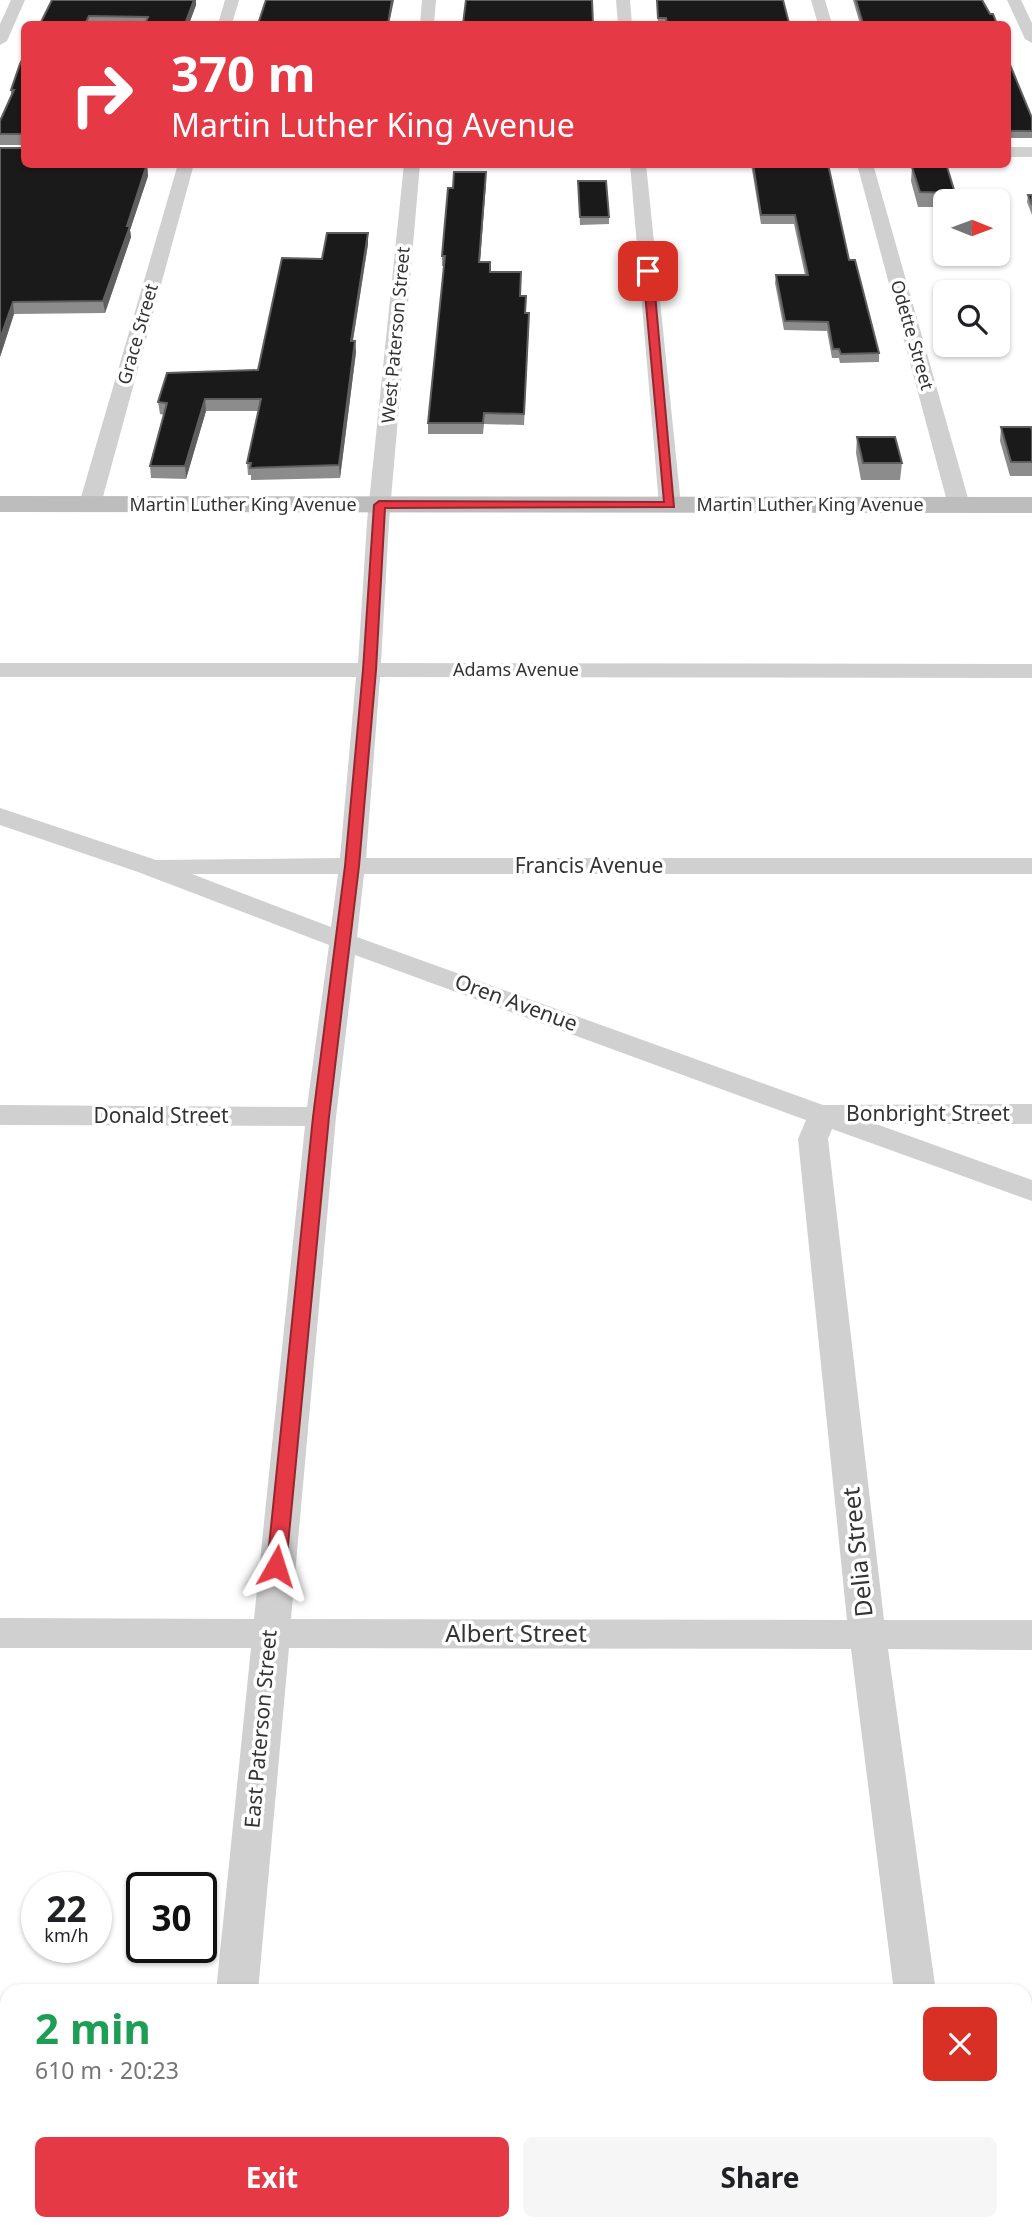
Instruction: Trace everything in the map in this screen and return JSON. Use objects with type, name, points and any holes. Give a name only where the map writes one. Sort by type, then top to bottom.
[{"type":"street","points":[[0,41],[18,0]]},
{"type":"street","points":[[226,21],[232,0]]},
{"type":"street","points":[[427,21],[429,0]]},
{"type":"street","points":[[623,0],[625,21]]},
{"type":"street","points":[[818,0],[824,21]]},
{"type":"street","points":[[1014,0],[1032,38]]},
{"type":"street","points":[[1011,152],[1032,152]]},
{"type":"street","name":"Grace Street","points":[[90,504],[185,168]]},
{"type":"street","name":"West Paterson Street","points":[[379,505],[412,168]]},
{"type":"street","points":[[638,168],[670,505]]},
{"type":"street","name":"Odette Street","points":[[866,168],[959,505]]},
{"type":"street","name":"Martin Luther King Avenue","points":[[0,504],[1032,505]]},
{"type":"street","name":"East Paterson Street","points":[[238,1984],[321,1117],[352,866],[369,670],[379,505]]},
{"type":"street","name":"Adams Avenue","points":[[0,670],[1032,671]]},
{"type":"street","name":"Oren Avenue","points":[[0,816],[147,866],[343,941],[1032,1191]]},
{"type":"street","name":"Francis Avenue","points":[[147,866],[1032,866]]},
{"type":"street","name":"Bonbright Street","points":[[824,1114],[1032,1114]]},
{"type":"street","name":"Delia Street","points":[[824,1114],[813,1139],[867,1634],[914,1984]]},
{"type":"street","name":"Donald Street","points":[[0,1115],[321,1117]]},
{"type":"street","name":"Albert Street","points":[[0,1633],[1032,1635]]},
{"type":"building","points":[[52,0],[194,0],[186,21],[89,16],[86,21],[42,21]]},
{"type":"building","points":[[266,0],[392,0],[388,21],[259,21]]},
{"type":"building","points":[[466,0],[592,0],[593,21],[463,21]]},
{"type":"building","points":[[657,0],[783,0],[788,21],[666,21],[666,18],[658,18]]},
{"type":"building","points":[[856,0],[982,0],[996,21],[862,21]]},
{"type":"building","points":[[21,62],[21,134],[0,134],[0,121],[14,90],[11,90]]},
{"type":"building","points":[[1011,67],[1032,118],[1032,131],[1011,131]]},
{"type":"building","points":[[0,148],[21,148],[21,168],[146,168],[127,226],[130,226],[103,301],[13,302],[0,339]]},
{"type":"building","points":[[754,168],[829,168],[849,260],[855,260],[879,353],[841,354],[839,349],[833,349],[828,322],[785,321],[776,275],[808,275],[795,215],[761,215]]},
{"type":"building","points":[[912,168],[947,168],[954,189],[933,189],[933,192],[920,192]]},
{"type":"building","points":[[454,172],[486,172],[479,262],[490,262],[490,272],[521,272],[520,296],[526,296],[525,313],[529,313],[524,414],[484,413],[483,423],[428,423],[445,256],[442,256],[448,188],[453,188]]},
{"type":"building","points":[[578,181],[606,181],[609,217],[580,217]]},
{"type":"building","points":[[327,233],[368,233],[351,341],[355,341],[339,465],[250,468],[251,463],[247,463],[261,399],[205,399],[185,466],[150,466],[167,403],[158,402],[167,373],[258,370],[282,258],[322,259]]},
{"type":"building","points":[[1001,427],[1031,427],[1032,462],[1011,462]]},
{"type":"building","points":[[857,437],[895,437],[902,463],[863,463]]},
{"type":"route","points":[[276,1566],[321,1117],[352,866],[369,670],[379,505],[670,505],[648,271]]}]
